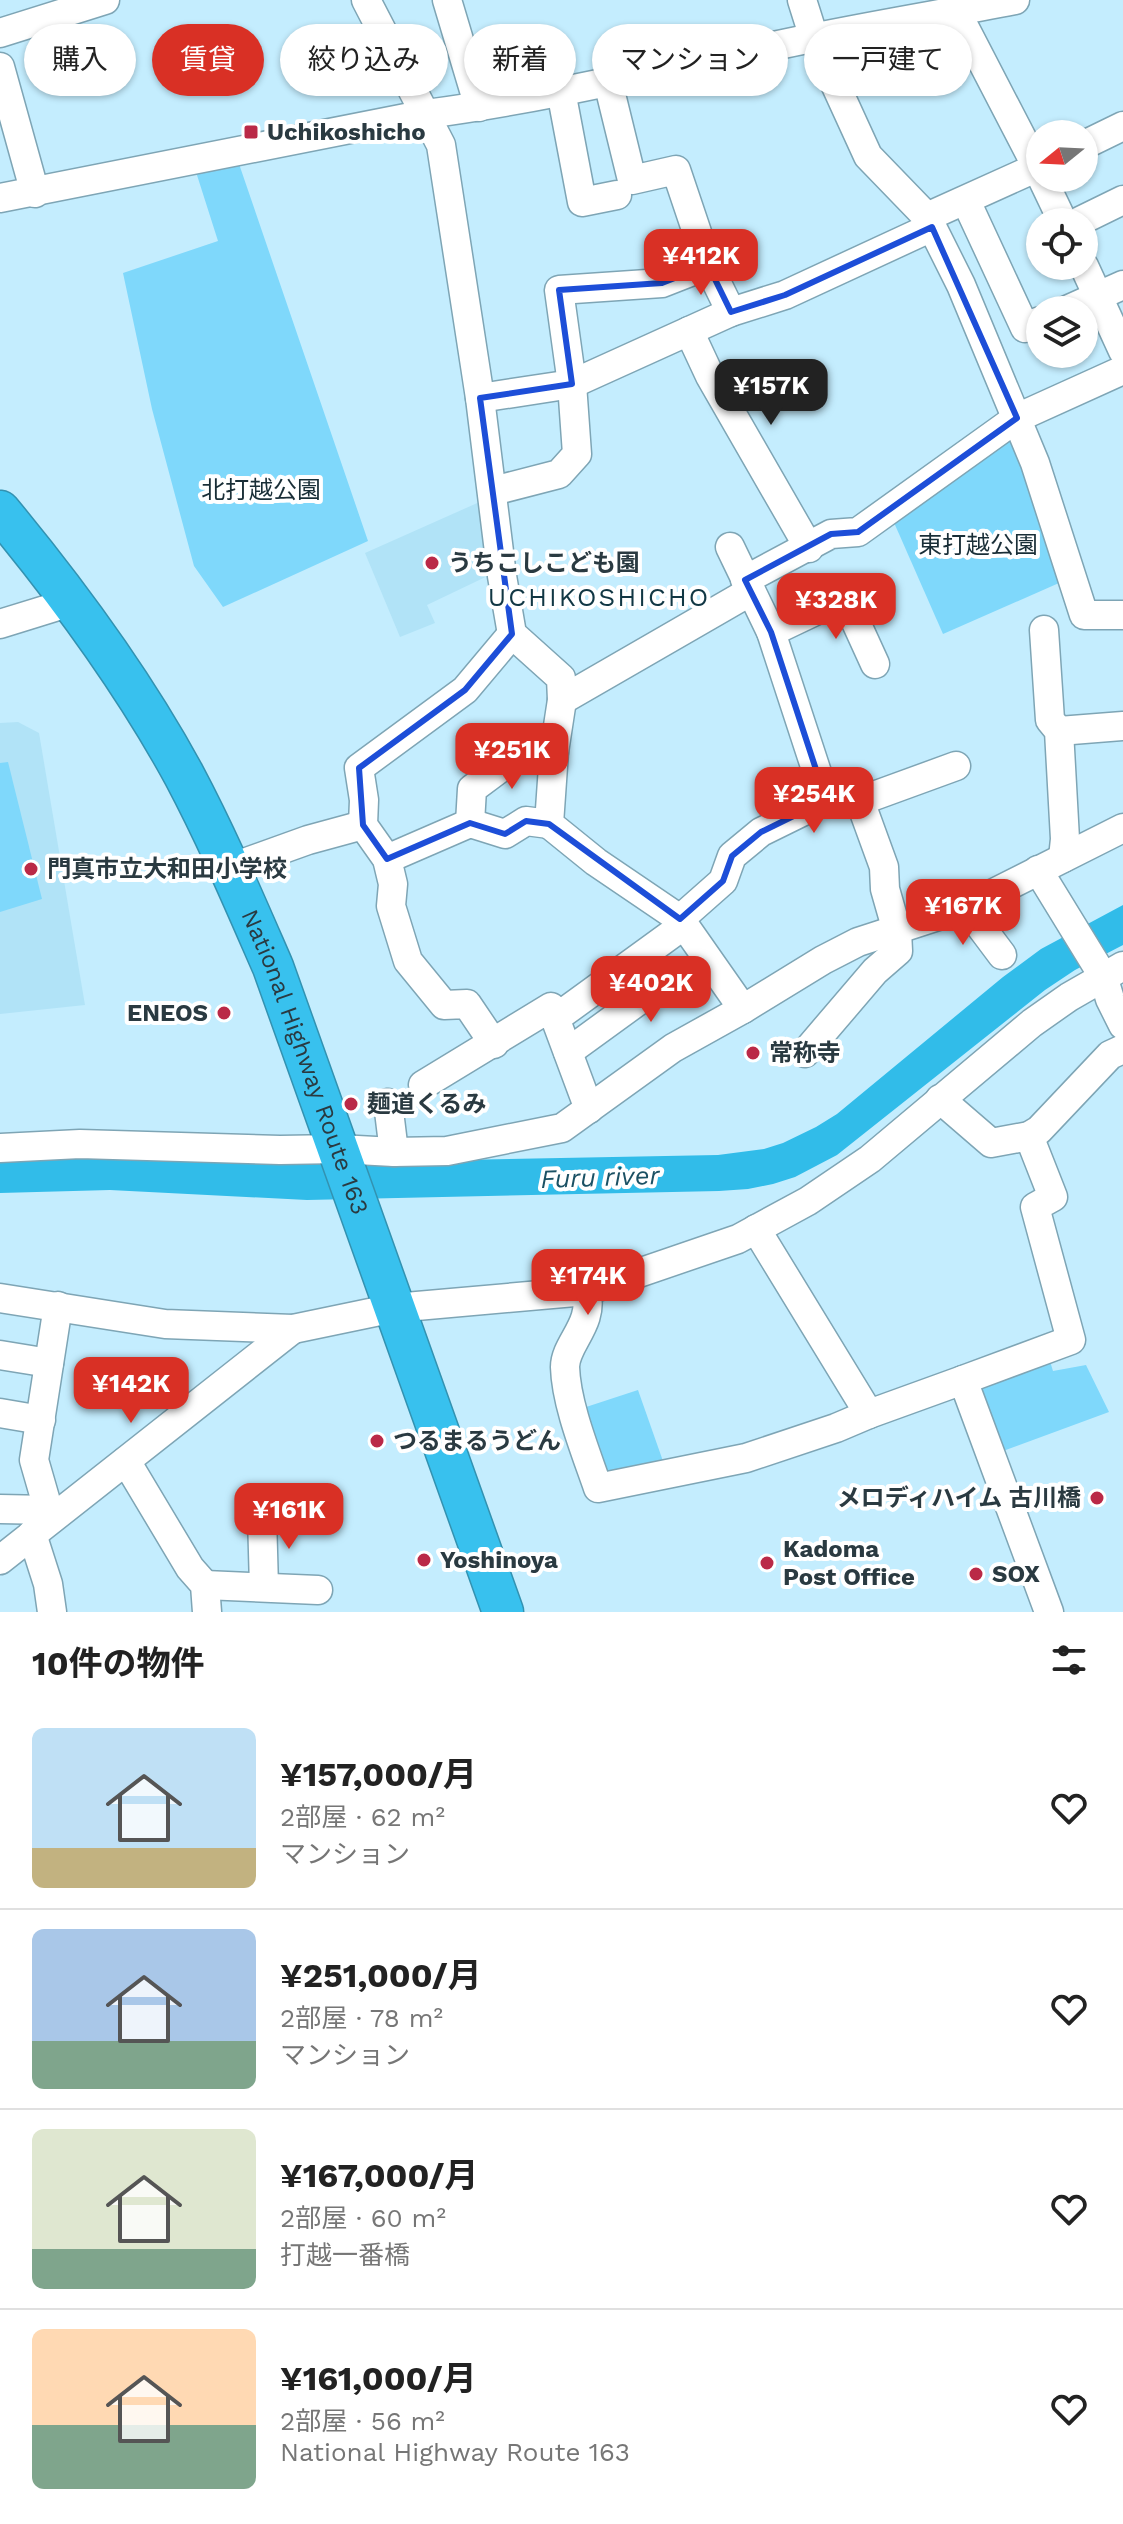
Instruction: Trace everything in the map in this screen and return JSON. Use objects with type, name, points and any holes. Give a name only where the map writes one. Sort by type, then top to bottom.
[{"type":"highway","name":"National Highway Route 163","points":[[0,511],[62,605],[166,788],[217,891],[330,1154]]},
{"type":"highway","name":"National Highway Route 163","points":[[0,538],[62,605],[135,695],[183,774],[230,868],[273,967],[330,1154],[483,1612]]},
{"type":"highway","name":"National Highway Route 163","points":[[380,1298],[503,1612]]},
{"type":"street","points":[[0,33],[105,0]]},
{"type":"street","points":[[366,0],[441,145],[512,634],[561,678],[562,700],[554,752],[549,824]]},
{"type":"street","points":[[447,0],[479,107]]},
{"type":"street","points":[[802,0],[810,24]]},
{"type":"street","points":[[888,24],[1015,0]]},
{"type":"street","points":[[956,11],[1026,144]]},
{"type":"street","points":[[0,67],[35,193]]},
{"type":"street","points":[[0,198],[426,114],[535,96]]},
{"type":"street","points":[[562,96],[582,202],[617,195]]},
{"type":"street","points":[[611,96],[632,180],[676,170],[708,265],[731,312]]},
{"type":"street","points":[[841,96],[868,156],[930,222],[961,285],[1035,463],[1084,615],[1123,615]]},
{"type":"street","points":[[1098,138],[1123,126]]},
{"type":"street","points":[[480,398],[572,384],[731,312],[785,295],[966,201],[1026,177]]},
{"type":"street","points":[[1098,212],[1123,200]]},
{"type":"street","points":[[966,201],[1026,328]]},
{"type":"street","points":[[493,491],[559,474],[577,454],[572,384],[559,290],[662,283],[708,265]]},
{"type":"street","points":[[1111,291],[1123,351]]},
{"type":"street","points":[[689,331],[710,376],[809,548]]},
{"type":"street","points":[[562,700],[831,534],[858,532],[1017,418],[1123,370]]},
{"type":"street","points":[[730,547],[771,632],[826,800]]},
{"type":"street","points":[[771,632],[850,594],[875,664]]},
{"type":"street","points":[[0,624],[62,605]]},
{"type":"street","points":[[1044,630],[1050,720],[1059,731],[1065,839],[1050,864],[1067,920],[1113,971],[1110,999],[1123,1025]]},
{"type":"street","points":[[494,1044],[467,1004],[444,1005],[408,961],[391,906],[393,884],[387,859],[363,825],[364,800],[359,768],[465,690],[512,634]]},
{"type":"street","points":[[1059,731],[1123,726]]},
{"type":"street","points":[[470,823],[472,789],[531,745],[554,752]]},
{"type":"street","points":[[556,1018],[627,968],[682,922],[723,881],[732,856],[761,832],[826,800],[860,801],[956,766]]},
{"type":"street","points":[[805,1053],[875,971],[898,951],[897,931],[885,889],[884,867],[860,801]]},
{"type":"street","points":[[387,859],[470,823],[505,834],[526,821],[549,824],[682,922],[743,1009]]},
{"type":"street","points":[[230,868],[308,840],[363,825]]},
{"type":"street","points":[[0,1148],[80,1144],[330,1154],[447,1151],[562,1128],[673,1048],[835,954],[858,942],[966,907],[1123,828]]},
{"type":"street","points":[[966,907],[1002,955]]},
{"type":"street","points":[[568,1052],[645,996],[627,968]]},
{"type":"street","points":[[0,1560],[44,1521],[126,1461],[293,1329],[380,1298],[586,1291],[738,1239],[808,1201],[870,1159],[1032,1023],[1113,971]]},
{"type":"street","points":[[423,1085],[551,1007],[589,1109]]},
{"type":"street","points":[[940,1099],[991,1143],[1029,1136],[1039,1130],[1110,1055],[1123,1049]]},
{"type":"street","points":[[388,1103],[394,1152]]},
{"type":"street","points":[[586,1291],[589,1300],[585,1320],[565,1365],[575,1421],[598,1488],[746,1458],[836,1428],[1071,1340],[1035,1207],[1053,1197],[1029,1136]]},
{"type":"street","points":[[756,1229],[869,1414]]},
{"type":"street","points":[[0,1298],[165,1324],[293,1329]]},
{"type":"street","points":[[52,1612],[44,1521],[34,1460],[58,1306]]},
{"type":"street","points":[[0,1355],[49,1363]]},
{"type":"street","points":[[963,1380],[1049,1612]]},
{"type":"street","points":[[0,1413],[41,1420]]},
{"type":"street","points":[[126,1461],[206,1599],[264,1587],[318,1590]]},
{"type":"street","points":[[0,1509],[44,1521]]},
{"type":"street","points":[[262,1516],[264,1587]]},
{"type":"highlighted area","points":[[932,227],[1017,418],[858,532],[831,534],[745,580],[771,632],[826,800],[761,832],[732,856],[723,881],[680,919],[549,824],[526,821],[505,834],[470,823],[387,859],[363,825],[359,768],[465,690],[512,634],[480,398],[572,384],[559,290],[662,283],[708,265],[731,312],[785,295]]},
{"type":"shaded area","name":"うちこしこども園","points":[[484,500],[496,572],[427,605],[435,623],[400,637],[365,553]]},
{"type":"shaded area","name":"門真市立大和田小学校","points":[[18,722],[39,733],[85,1005],[0,1014],[0,723]]},
{"type":"green space","name":"北打越公園","points":[[238,161],[368,541],[223,607],[194,566],[152,409],[123,273],[218,241],[196,172]]},
{"type":"green space","name":"東打越公園","points":[[1009,431],[1031,486],[1059,583],[943,634],[892,518]]},
{"type":"green space","points":[[8,762],[42,899],[0,912],[0,763]]},
{"type":"green space","points":[[1049,1358],[1053,1371],[1086,1365],[1109,1412],[1003,1451],[980,1385]]},
{"type":"green space","points":[[638,1390],[664,1464],[602,1478],[580,1409]]},
{"type":"water","name":"Furu river","points":[[1123,905],[1123,945],[1045,990],[837,1155],[795,1177],[773,1184],[719,1191],[307,1200],[110,1190],[0,1193],[0,1157],[354,1164],[718,1155],[764,1149],[783,1143],[837,1114],[1041,949]]},
{"type":"place","name":"Uchikoshicho","points":[[251,132]]},
{"type":"place","name":"うちこしこども園","points":[[432,563]]},
{"type":"place","name":"門真市立大和田小学校","points":[[31,869]]},
{"type":"place","name":"ENEOS","points":[[224,1013]]},
{"type":"place","name":"常称寺","points":[[753,1053]]},
{"type":"place","name":"麺道くるみ","points":[[351,1104]]},
{"type":"place","name":"つるまるうどん","points":[[377,1441]]},
{"type":"place","name":"メロディハイム 古川橋","points":[[1097,1498]]},
{"type":"place","name":"Yoshinoya","points":[[424,1560]]},
{"type":"place","name":"Kadoma Post Office","points":[[767,1563]]},
{"type":"place","name":"SOX","points":[[976,1574]]},
{"type":"district","name":"UCHIKOSHICHO","points":[[599,597]]}]
